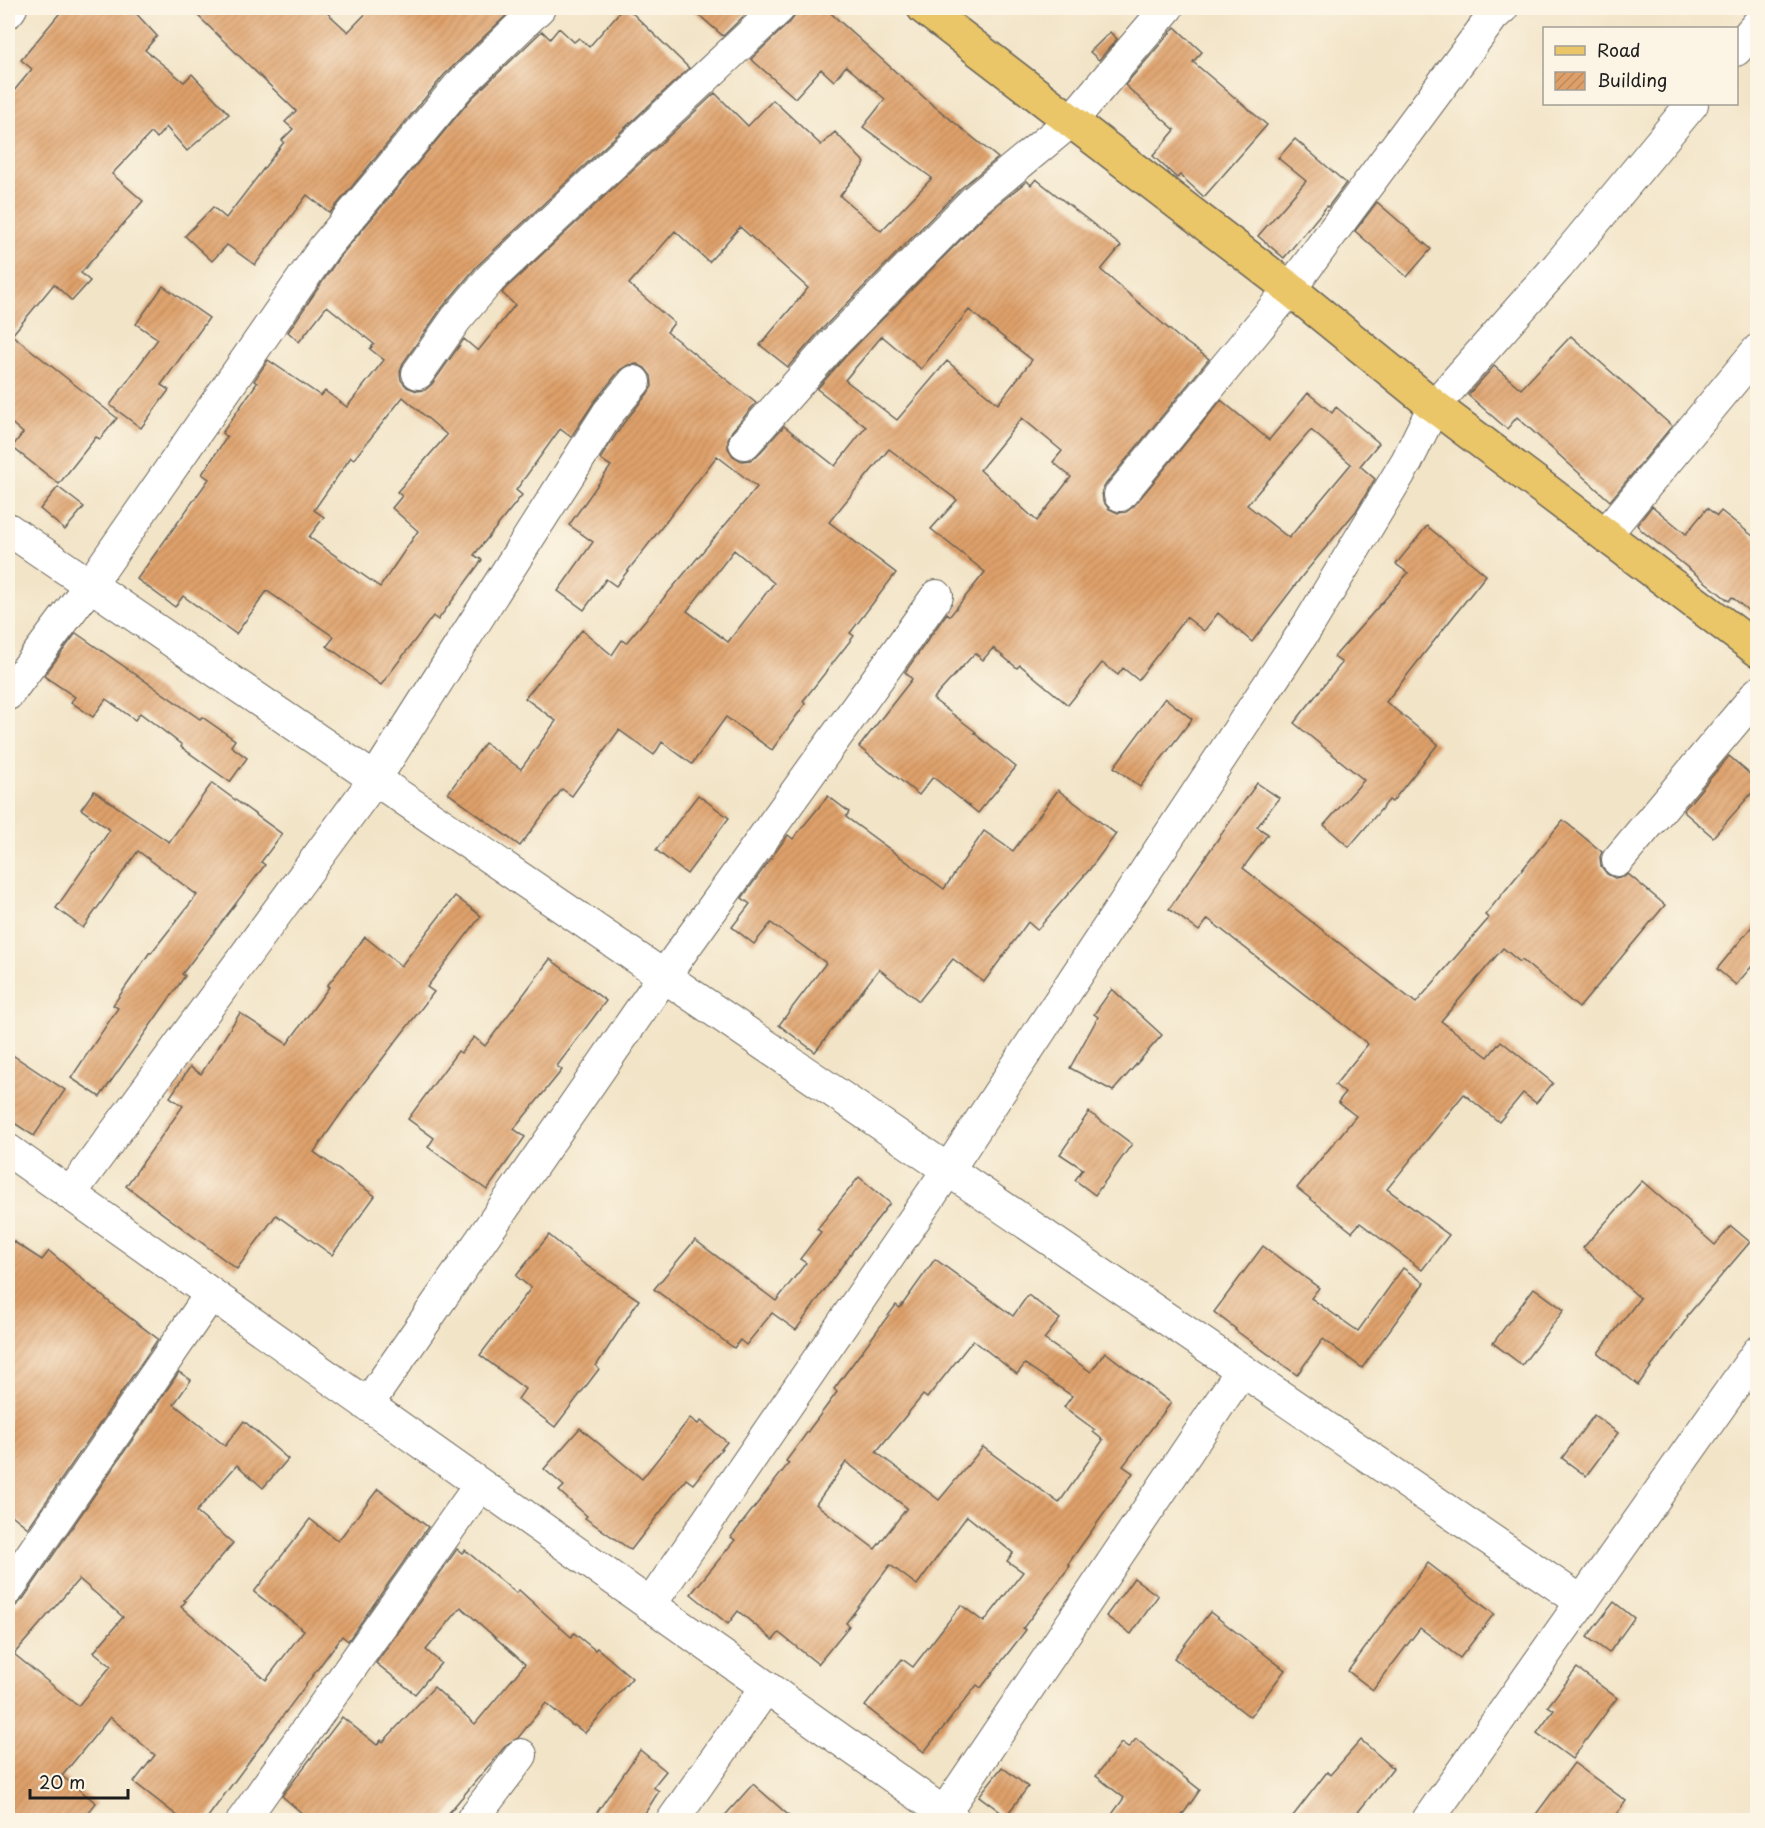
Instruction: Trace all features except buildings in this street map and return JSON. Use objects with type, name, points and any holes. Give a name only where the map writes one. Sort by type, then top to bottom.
[{"type":"main road","points":[[924,8],[1290,289],[1434,406],[1758,650]]},
{"type":"street","points":[[8,12],[10,8]]},
{"type":"street","points":[[8,694],[90,585],[324,248],[458,87],[538,8]]},
{"type":"street","points":[[418,374],[456,319],[491,278],[779,8]]},
{"type":"street","points":[[745,443],[832,345],[974,201],[1071,121],[1167,8]]},
{"type":"street","points":[[1120,495],[1290,289],[1486,26],[1502,8]]},
{"type":"street","points":[[1738,49],[1758,24]]},
{"type":"street","points":[[650,1605],[948,1170],[1309,624],[1407,461],[1434,406],[1558,266],[1691,105]]},
{"type":"street","points":[[1605,535],[1758,350]]},
{"type":"street","points":[[70,1194],[375,779],[608,413],[634,382]]},
{"type":"street","points":[[8,529],[1582,1602]]},
{"type":"street","points":[[367,1405],[664,976],[937,596]]},
{"type":"street","points":[[1618,860],[1758,693]]},
{"type":"street","points":[[8,1150],[949,1817],[1242,1370]]},
{"type":"street","points":[[8,1589],[211,1294]]},
{"type":"street","points":[[1428,1821],[1758,1352]]},
{"type":"street","points":[[243,1821],[480,1485]]},
{"type":"street","points":[[673,1821],[766,1687]]},
{"type":"street","points":[[472,1821],[521,1755]]}]
